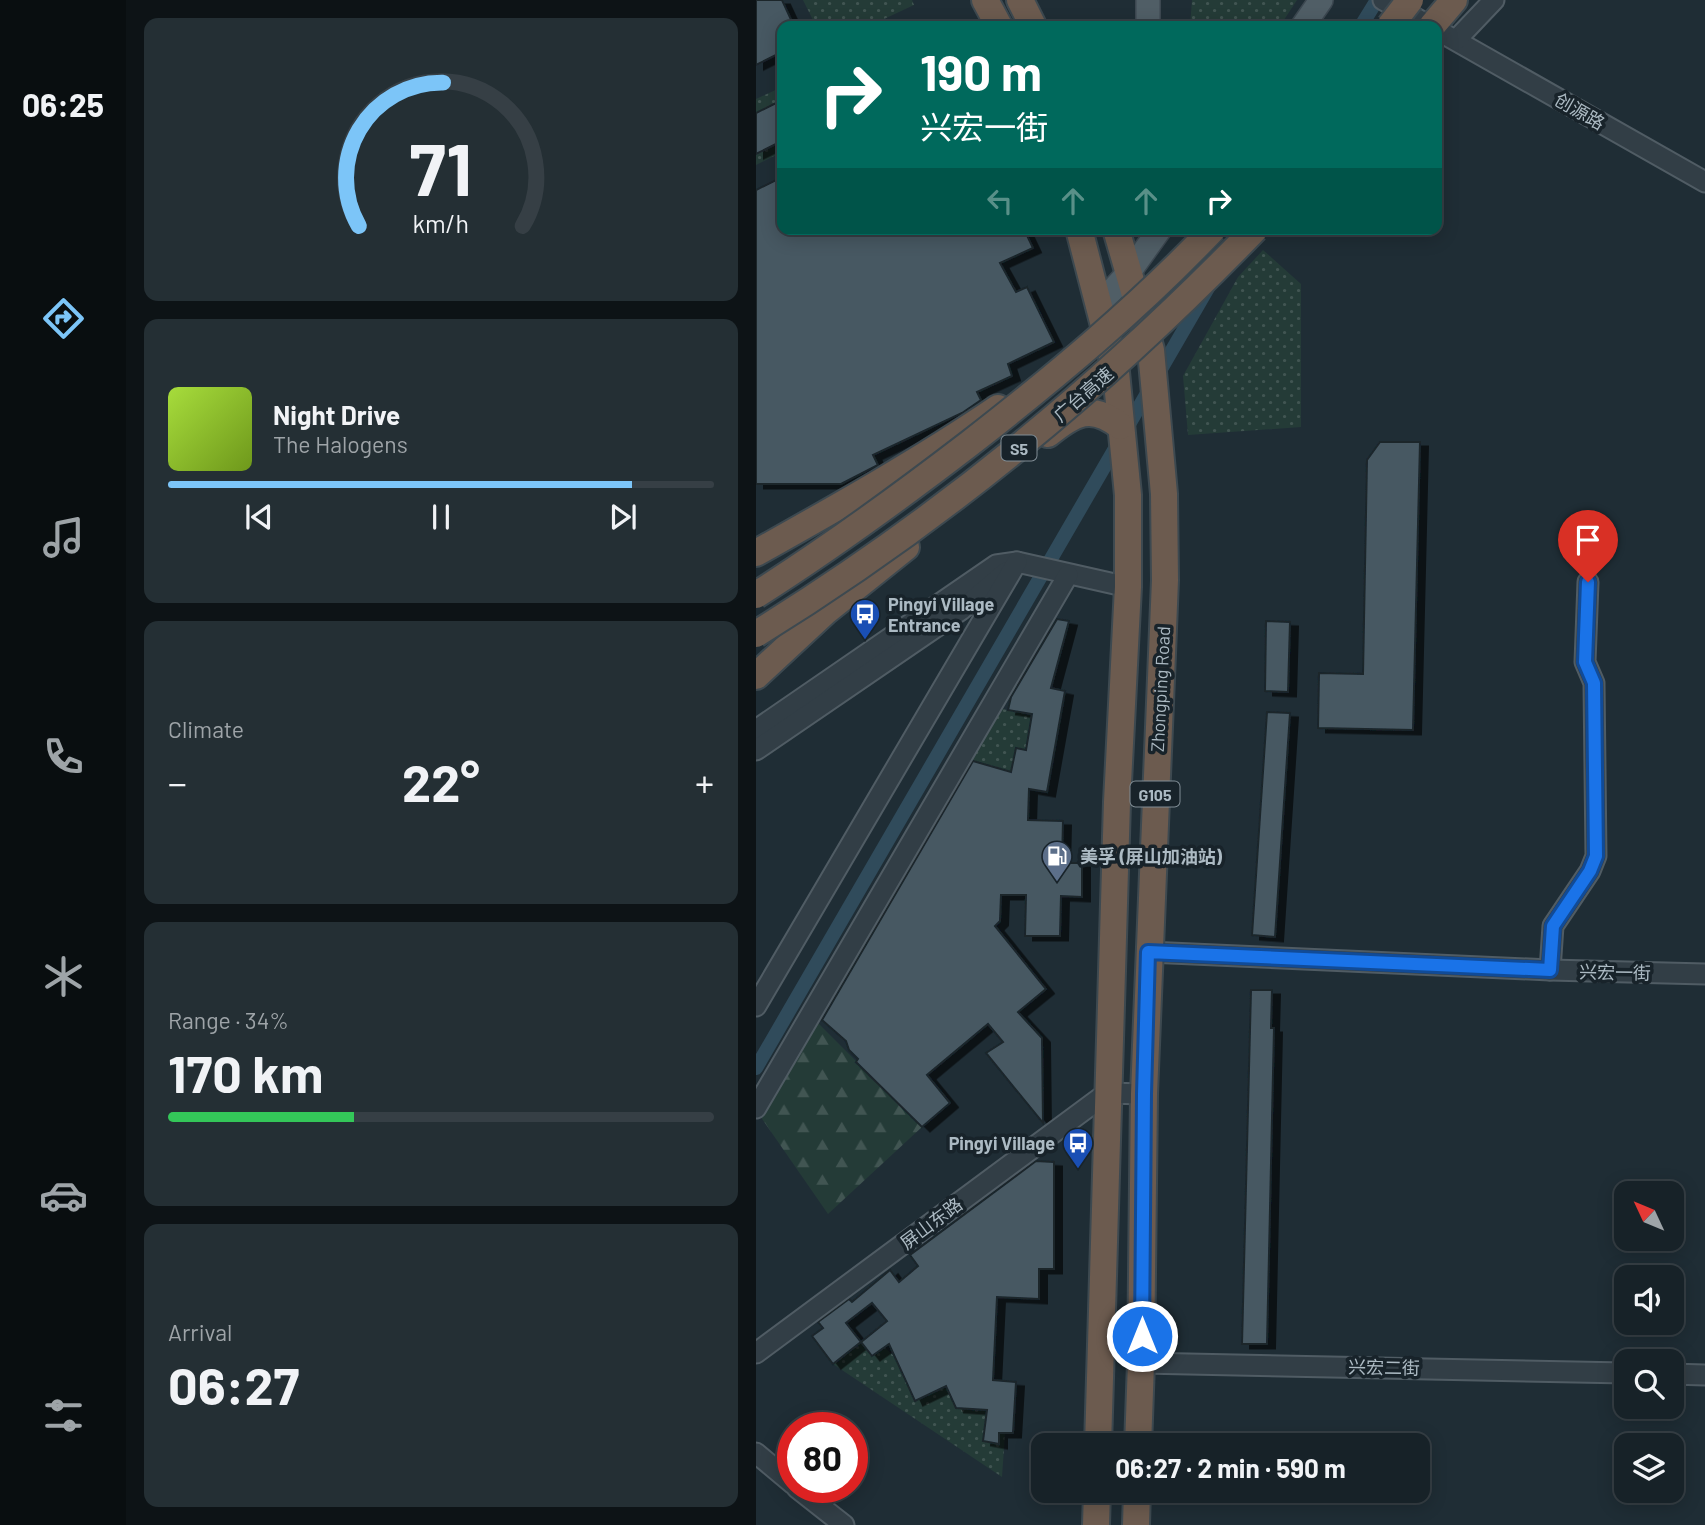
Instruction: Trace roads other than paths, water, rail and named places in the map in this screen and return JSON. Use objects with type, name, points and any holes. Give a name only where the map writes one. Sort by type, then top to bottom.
[{"type":"highway","points":[[985,0],[996,21]]},
{"type":"highway","points":[[1020,0],[1030,21]]},
{"type":"highway","points":[[1435,21],[1454,0]]},
{"type":"highway","name":"G105","points":[[1080,235],[1116,372],[1128,495],[1128,587],[1116,802],[1098,1433]]},
{"type":"highway","name":"G105","points":[[1121,235],[1130,271]]},
{"type":"highway","name":"广台高速","points":[[756,595],[874,514],[1051,380],[1151,291],[1207,235]]},
{"type":"highway","name":"广台高速","points":[[756,634],[853,572],[990,472],[1126,355],[1249,235]]},
{"type":"highway","name":"Zhongping Road","points":[[1130,271],[1151,350],[1164,494],[1165,580],[1148,952],[1138,1433]]},
{"type":"highway","points":[[756,553],[942,446],[998,408],[1080,341],[1098,306],[1114,293],[1128,294],[1137,301]]},
{"type":"highway","points":[[756,676],[826,611],[1062,424],[1086,412],[1108,416],[1120,426]]},
{"type":"highway","points":[[1096,1525],[1097,1503]]},
{"type":"highway","points":[[1136,1525],[1137,1503]]},
{"type":"main road","points":[[1147,21],[1148,0]]},
{"type":"main road","points":[[1306,21],[1321,0]]},
{"type":"main road","points":[[1098,306],[1120,235]]},
{"type":"main road","points":[[1098,306],[1130,271],[1156,235]]},
{"type":"street","points":[[1383,0],[1401,13],[1419,21]]},
{"type":"street","points":[[1456,40],[1494,0]]},
{"type":"street","name":"创源路","points":[[1442,33],[1705,182]]},
{"type":"street","points":[[756,730],[996,565],[1017,562],[1128,587]]},
{"type":"street","points":[[756,750],[961,610],[1017,562]]},
{"type":"street","points":[[756,1006],[1017,562]]},
{"type":"street","points":[[756,1108],[1061,573]]},
{"type":"street","points":[[1550,970],[1553,926],[1590,871],[1596,856],[1594,683],[1585,662],[1588,582]]},
{"type":"street","name":"兴宏一街","points":[[1148,952],[1550,970],[1705,974]]},
{"type":"street","points":[[1107,1093],[1144,1094]]},
{"type":"street","name":"屏山东路","points":[[756,1353],[1107,1093]]},
{"type":"street","name":"兴宏二街","points":[[1141,1363],[1614,1373]]},
{"type":"street","points":[[1684,1374],[1705,1375]]},
{"type":"street","points":[[756,1453],[777,1471]]},
{"type":"street","points":[[816,1503],[844,1525]]},
{"type":"waterway","points":[[1364,21],[1377,0]]},
{"type":"waterway","points":[[756,1068],[1208,288]]},
{"type":"place","name":"Pingyi Village Entrance","points":[[865,641]]},
{"type":"place","name":"美孚 (屏山加油站)","points":[[1057,883]]},
{"type":"place","name":"Pingyi Village","points":[[1078,1170]]}]
